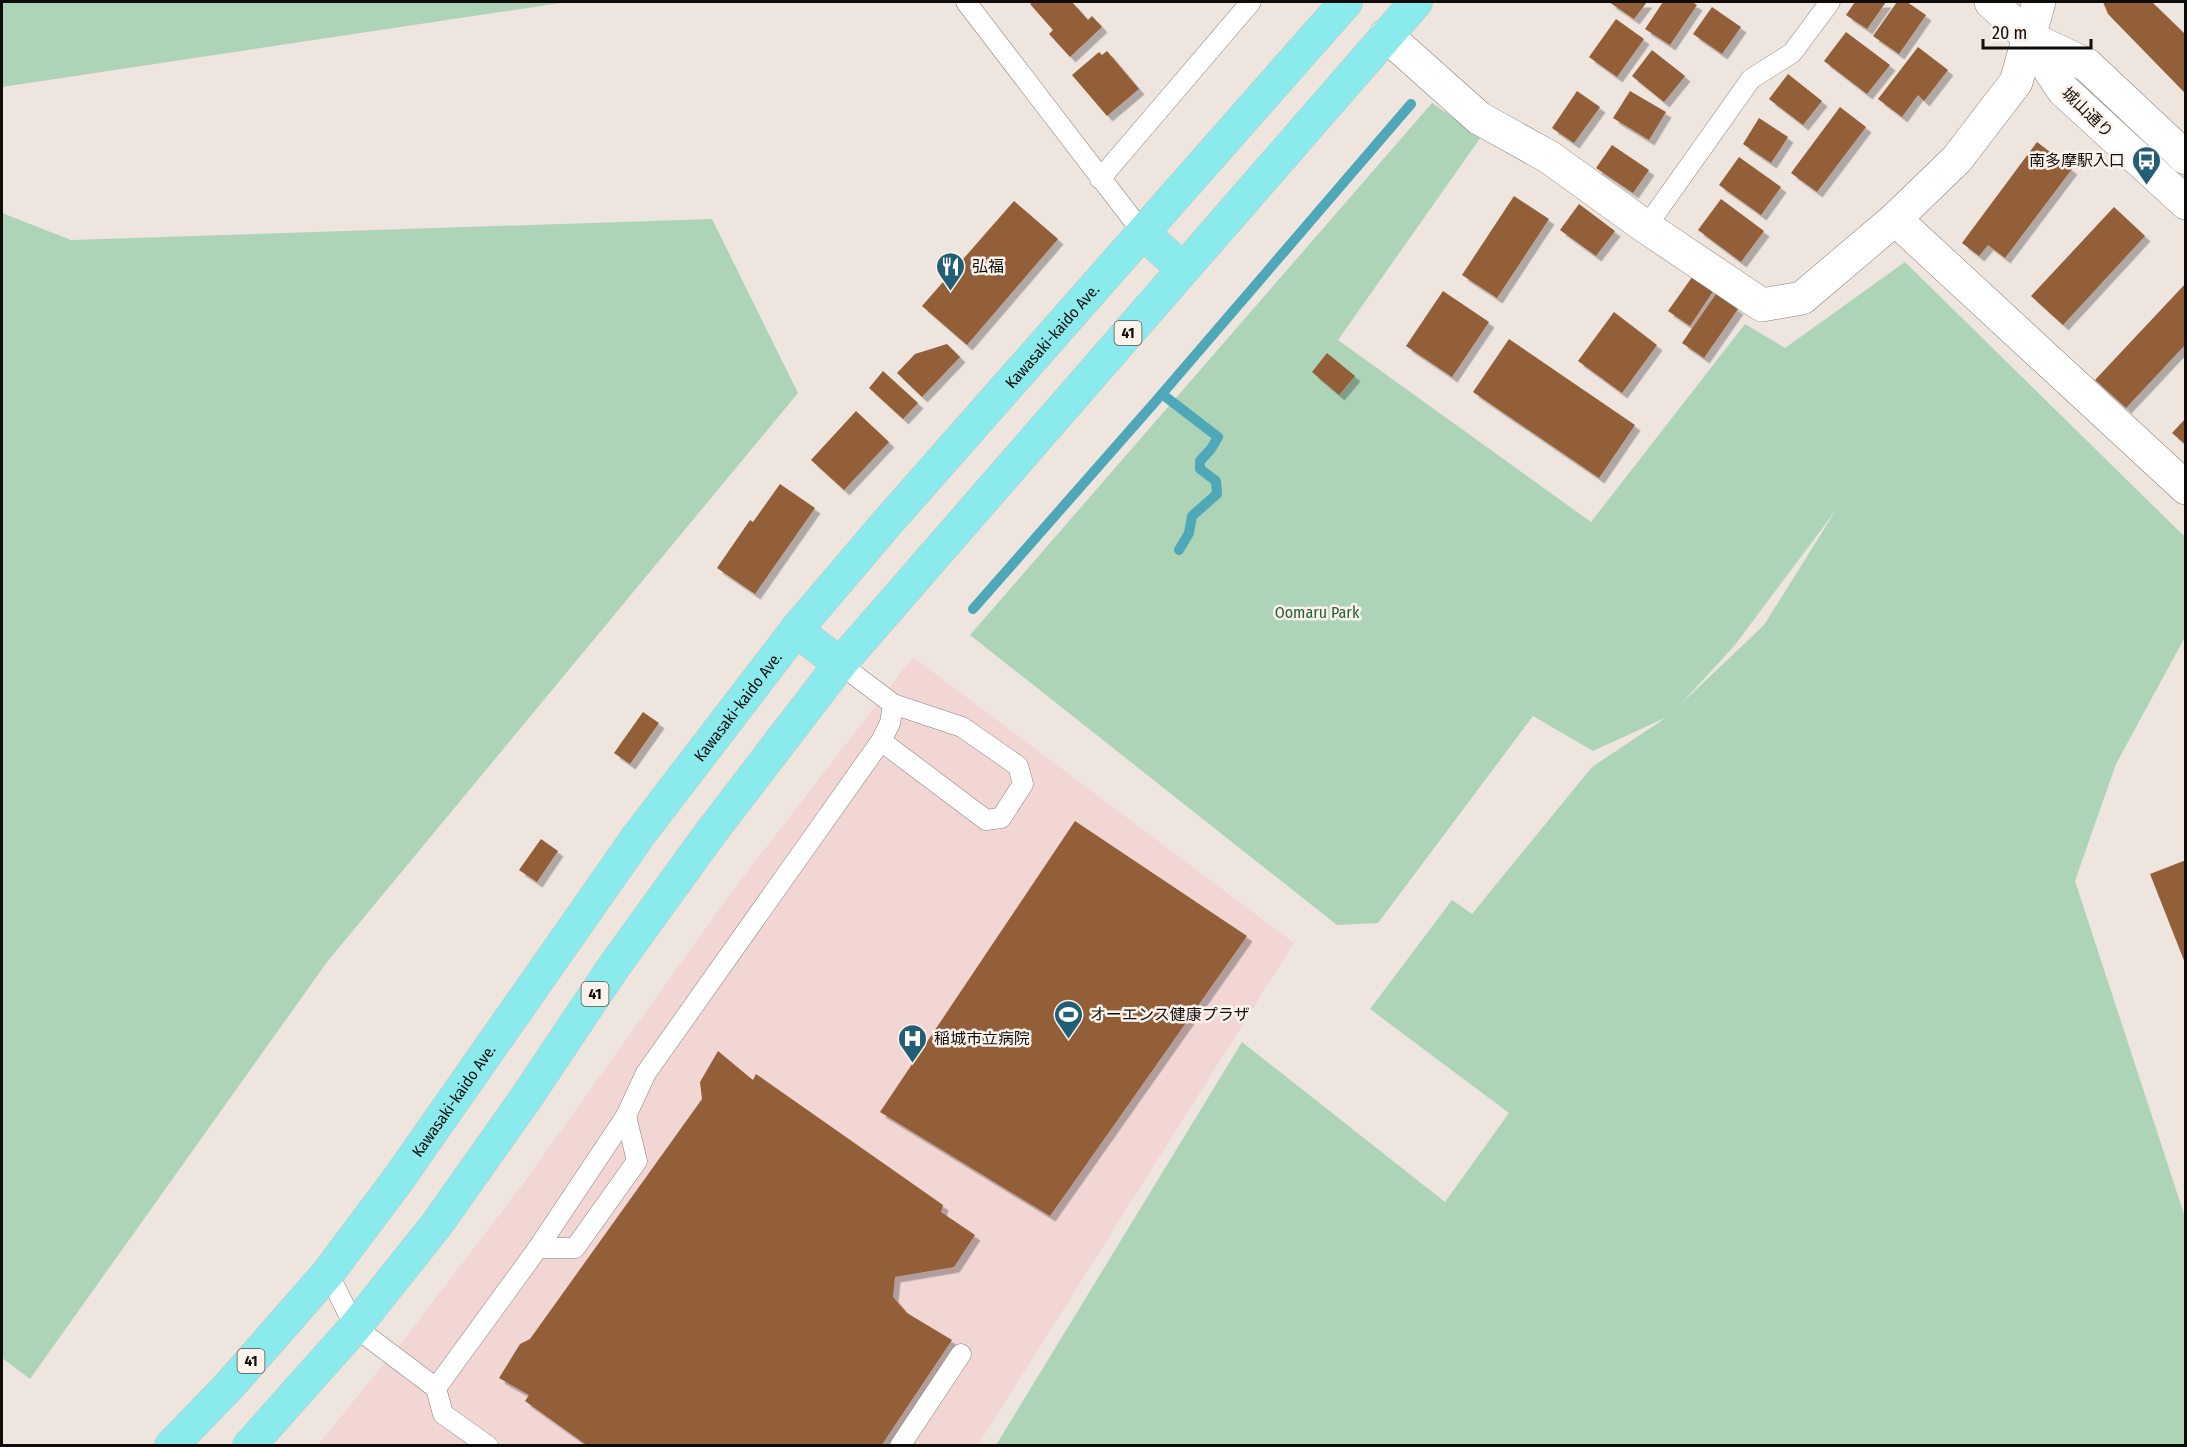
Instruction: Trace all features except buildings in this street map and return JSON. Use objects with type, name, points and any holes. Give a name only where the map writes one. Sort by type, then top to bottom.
[{"type":"main road","name":"Kawasaki-kaido Ave.","points":[[171,1446],[230,1385],[328,1273],[404,1171],[639,835],[796,630],[886,524],[1346,2]]},
{"type":"main road","name":"41","points":[[249,1446],[355,1327],[436,1224],[526,1098],[615,965],[709,835],[840,664],[1416,2]]},
{"type":"main road","points":[[1143,233],[1183,269]]},
{"type":"main road","points":[[796,630],[840,664]]},
{"type":"street","name":"城山通り","points":[[1990,2],[2028,37],[2063,90],[2186,203]]},
{"type":"street","points":[[1386,35],[1479,118],[1549,157],[1646,227],[1762,305],[1802,298],[1895,219],[1957,159],[2016,82],[2039,2]]},
{"type":"street","name":"城山通り","points":[[2028,37],[2087,65],[2186,158]]},
{"type":"street","points":[[1895,219],[2186,488]]},
{"type":"lane","points":[[966,2],[1143,233]]},
{"type":"lane","points":[[1101,179],[1251,2]]},
{"type":"lane","points":[[1646,227],[1751,80],[1792,53],[1830,2]]},
{"type":"lane","points":[[840,664],[893,704],[962,728],[1018,766],[1023,783],[1001,818],[986,820],[881,741]]},
{"type":"lane","points":[[436,1388],[538,1248],[626,1116],[646,1073],[881,741],[890,723],[893,704]]},
{"type":"lane","points":[[538,1248],[574,1248],[637,1161],[626,1116]]},
{"type":"lane","points":[[328,1273],[355,1327],[436,1388],[443,1414],[488,1446]]},
{"type":"lane","points":[[900,1446],[961,1354]]},
{"type":"shaded area","name":"稲城市立病院","points":[[913,657],[1294,943],[978,1445],[317,1446],[410,1332],[522,1185],[734,889]]},
{"type":"green space","points":[[2,2],[567,2],[2,87]]},
{"type":"green space","name":"Oomaru Park","points":[[1432,103],[1481,137],[1338,340],[1591,522],[1745,324],[1785,348],[1905,262],[2185,537],[2185,637],[2116,764],[2075,881],[2185,1217],[2185,1445],[996,1445],[1242,1042],[1445,1202],[1509,1113],[1370,1009],[1452,900],[1472,914],[1592,767],[1667,717],[1593,751],[1533,716],[1378,923],[1337,925],[970,635]],"holes":[[[1836,510],[1764,625],[1681,704],[1735,645]]]},
{"type":"green space","points":[[2,213],[71,240],[712,219],[798,393],[327,962],[30,1379],[2,1358]]},
{"type":"waterway","points":[[973,609],[1155,402],[1411,104]]},
{"type":"waterway","points":[[1162,394],[1218,437],[1200,461],[1200,469],[1216,481],[1217,494],[1192,516],[1189,533],[1179,550]]},
{"type":"place","name":"南多摩駅入口","points":[[2146,186]]},
{"type":"place","name":"弘福","points":[[951,292]]},
{"type":"place","name":"オーエンス健康プラザ","points":[[1069,1040]]},
{"type":"place","name":"稲城市立病院","points":[[913,1064]]}]
